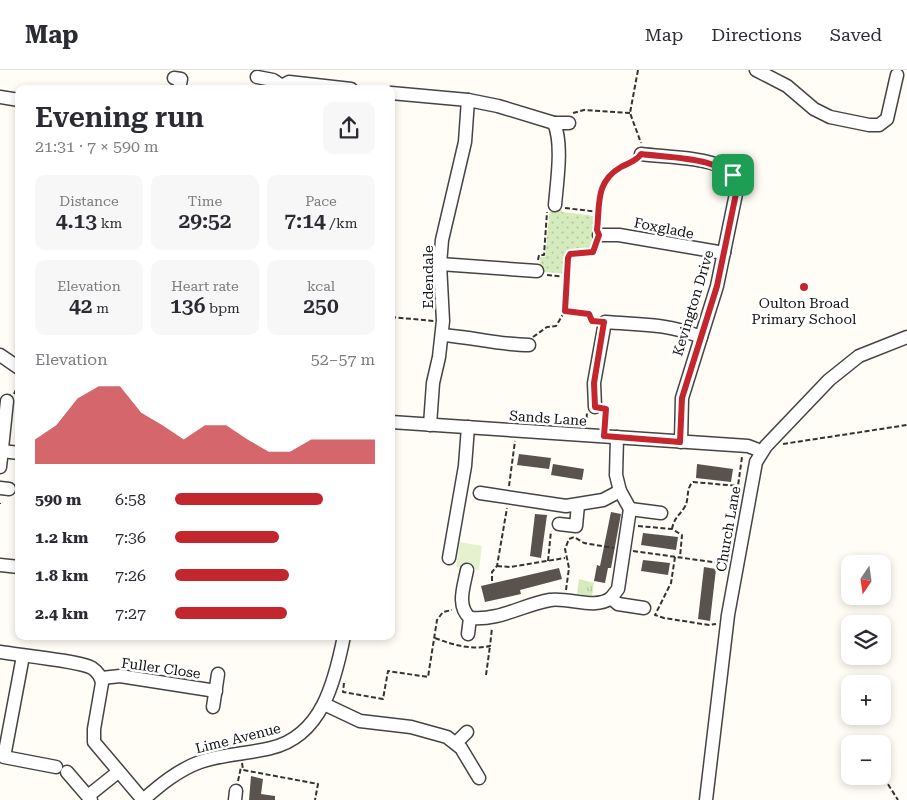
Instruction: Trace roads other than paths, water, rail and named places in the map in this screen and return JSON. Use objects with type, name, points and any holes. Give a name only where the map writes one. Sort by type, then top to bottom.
[{"type":"street","points":[[756,70],[787,86],[814,109],[830,117],[869,125],[879,125],[887,119],[898,75]]},
{"type":"street","points":[[257,77],[273,80],[278,85]]},
{"type":"street","points":[[284,85],[289,82],[315,85]]},
{"type":"street","points":[[395,93],[468,100],[498,106],[554,123],[570,122]]},
{"type":"street","points":[[0,97],[15,99]]},
{"type":"street","name":"Edendale","points":[[430,425],[432,382],[442,335],[443,321],[440,264],[442,240],[465,142],[468,100]]},
{"type":"street","points":[[554,123],[557,130],[558,172],[555,205]]},
{"type":"street","name":"Kevington Drive","points":[[641,154],[693,160],[738,170],[738,195],[717,286],[682,398],[680,442]]},
{"type":"street","name":"Foxglade","points":[[599,235],[626,236],[724,253]]},
{"type":"street","points":[[440,264],[537,272]]},
{"type":"street","points":[[595,407],[594,383],[598,321],[653,324],[682,330],[701,337]]},
{"type":"street","points":[[442,335],[466,336],[507,345],[529,345]]},
{"type":"street","name":"Church Lane","points":[[706,800],[728,614],[752,476],[764,448],[829,380],[859,356],[907,337]]},
{"type":"street","points":[[0,355],[15,365]]},
{"type":"street","points":[[0,467],[4,409]]},
{"type":"street","name":"Sands Lane","points":[[395,422],[764,448]]},
{"type":"street","points":[[450,558],[446,540],[465,466],[468,427]]},
{"type":"street","points":[[467,615],[493,618],[550,600],[598,603],[612,598],[618,589],[626,550],[630,509],[620,491],[615,458],[617,437]]},
{"type":"street","points":[[2,451],[15,452]]},
{"type":"street","points":[[480,493],[531,499],[554,504],[578,505],[603,500],[620,491]]},
{"type":"street","points":[[555,523],[576,526],[578,505]]},
{"type":"street","points":[[630,509],[661,514]]},
{"type":"street","points":[[0,565],[15,567]]},
{"type":"street","points":[[466,570],[462,602],[467,615],[468,634]]},
{"type":"street","points":[[612,598],[618,604],[644,608]]},
{"type":"street","name":"Lime Avenue","points":[[143,800],[182,770],[201,762],[270,748],[294,738],[311,724],[324,704],[336,673],[343,640]]},
{"type":"street","points":[[0,652],[84,665],[91,667],[102,678],[94,742],[143,800]]},
{"type":"street","points":[[23,656],[2,756],[61,769],[89,798],[118,772]]},
{"type":"street","name":"Fuller Close","points":[[213,707],[218,674]]},
{"type":"street","name":"Fuller Close","points":[[102,678],[120,676],[216,691]]},
{"type":"street","points":[[324,704],[360,721],[436,733],[456,743],[480,778]]},
{"type":"street","points":[[456,743],[467,732]]},
{"type":"place","name":"Oulton Broad Primary School","points":[[804,287]]}]
